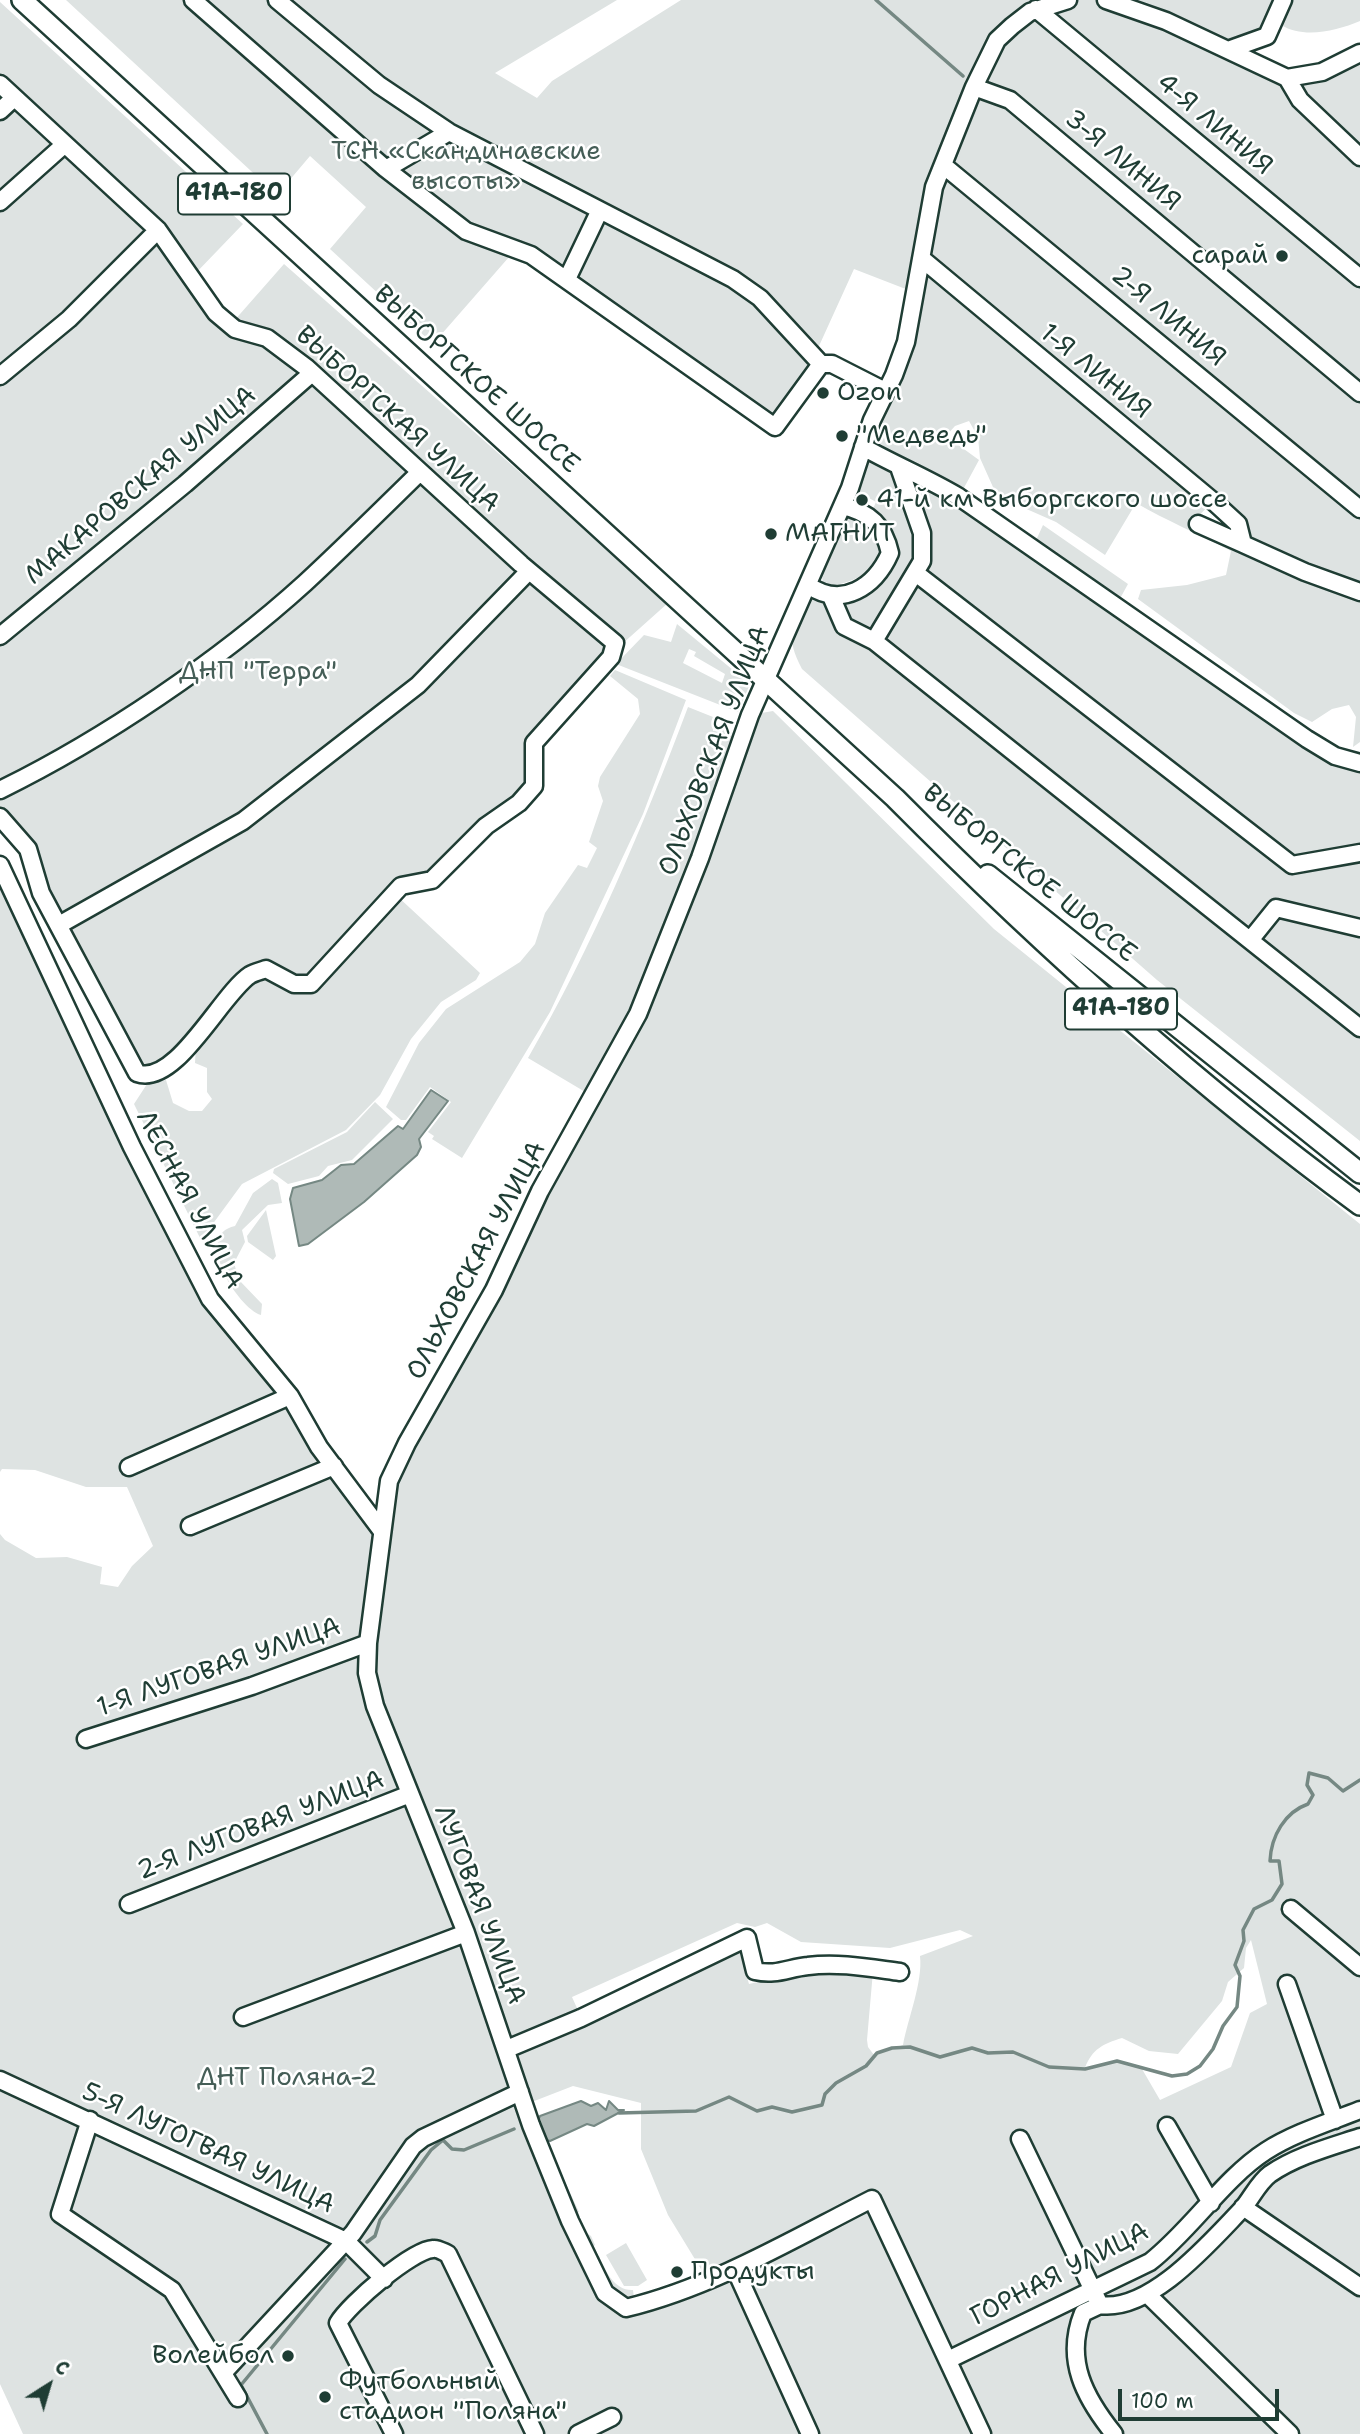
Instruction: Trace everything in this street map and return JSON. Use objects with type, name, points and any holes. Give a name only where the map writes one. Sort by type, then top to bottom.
[{"type":"main road","name":"ВЫБОРГСКОЕ ШОССЕ","points":[[22,0],[895,799],[984,887],[1070,965],[1217,1092],[1360,1205]]},
{"type":"main road","name":"ВЫБОРГСКОЕ ШОССЕ","points":[[895,799],[1360,1173]]},
{"type":"street","points":[[192,0],[386,169],[466,231],[531,255],[775,428],[821,364]]},
{"type":"street","points":[[277,0],[379,85],[449,132],[733,279],[760,298],[821,364],[832,364],[885,391]]},
{"type":"street","name":"ОЛЬХОВСКАЯ УЛИЦА","points":[[381,1530],[389,1481],[407,1443],[465,1344],[540,1191],[638,1014],[765,680],[842,506],[885,391],[894,376],[906,342],[927,214],[974,87],[997,40],[1023,16],[1068,0]]},
{"type":"street","points":[[1106,0],[1138,9],[1287,78],[1300,100],[1360,158]]},
{"type":"street","points":[[1227,50],[1267,36],[1283,0]]},
{"type":"street","name":"4-Я ЛИНИЯ","points":[[1037,9],[1360,278]]},
{"type":"street","points":[[1287,78],[1322,72],[1360,52]]},
{"type":"street","name":"ВЫБОРГСКАЯ УЛИЦА","points":[[0,84],[158,230],[216,313],[235,329],[267,338],[312,373],[529,571],[615,643],[611,657],[534,743],[534,786],[519,803],[486,826],[432,880],[401,886],[311,984],[301,986],[266,969],[250,975],[177,1059],[154,1073],[138,1075],[59,925]]},
{"type":"street","name":"3-Я ЛИНИЯ","points":[[974,87],[1010,100],[1360,393]]},
{"type":"street","points":[[0,111],[14,98]]},
{"type":"street","points":[[386,169],[449,132]]},
{"type":"street","points":[[0,202],[65,144]]},
{"type":"street","name":"2-Я ЛИНИЯ","points":[[943,165],[1360,509]]},
{"type":"street","points":[[566,279],[599,212]]},
{"type":"street","points":[[0,376],[69,318],[158,230]]},
{"type":"street","name":"1-Я ЛИНИЯ","points":[[921,258],[1238,524],[1243,544]]},
{"type":"street","name":"МАКАРОВСКАЯ УЛИЦА","points":[[0,636],[185,484],[312,373]]},
{"type":"street","points":[[863,447],[898,467],[924,476],[959,497],[1307,739],[1335,756],[1360,763]]},
{"type":"street","points":[[874,641],[917,574],[922,561],[922,533],[898,467]]},
{"type":"street","points":[[0,790],[61,757],[218,654],[303,584],[420,472]]},
{"type":"street","points":[[808,585],[831,596],[851,594],[873,580],[890,554],[887,536],[878,522],[857,509],[842,506]]},
{"type":"street","points":[[1198,524],[1360,592]]},
{"type":"street","points":[[0,817],[29,849],[41,893],[59,925],[243,821],[418,685],[529,571]]},
{"type":"street","points":[[917,574],[1292,865],[1360,853]]},
{"type":"street","points":[[831,596],[844,626],[874,641],[1360,1028]]},
{"type":"street","name":"ЛЕСНАЯ УЛИЦА","points":[[0,865],[121,1125],[210,1299],[290,1396],[334,1466],[381,1530]]},
{"type":"street","points":[[1251,939],[1276,908],[1360,928]]},
{"type":"street","points":[[129,1467],[290,1396]]},
{"type":"street","points":[[190,1526],[334,1466]]},
{"type":"street","name":"ЛУГОВАЯ УЛИЦА","points":[[381,1530],[368,1643],[367,1673],[375,1706],[466,1933],[530,2125],[570,2221],[601,2286],[610,2299],[626,2308],[735,2269]]},
{"type":"street","name":"1-Я ЛУГОВАЯ УЛИЦА","points":[[86,1739],[252,1686],[368,1643]]},
{"type":"street","name":"2-Я ЛУГОВАЯ УЛИЦА","points":[[129,1904],[410,1794]]},
{"type":"street","points":[[1291,1909],[1360,1967]]},
{"type":"street","points":[[243,2017],[466,1933]]},
{"type":"street","points":[[506,2049],[581,2018],[747,1938],[755,1971],[767,1974],[806,1966],[849,1965],[900,1972]]},
{"type":"street","points":[[1287,1984],[1335,2120]]},
{"type":"street","name":"5-Я ЛУГОГВАЯ УЛИЦА","points":[[0,2080],[346,2241],[384,2279]]},
{"type":"street","points":[[223,2373],[346,2241],[413,2146],[423,2138],[520,2092]]},
{"type":"street","name":"ГОРНАЯ УЛИЦА","points":[[948,2360],[1150,2262],[1174,2243],[1211,2203],[1267,2150],[1360,2110]]},
{"type":"street","points":[[90,2120],[60,2214],[172,2290],[239,2398]]},
{"type":"street","points":[[1167,2126],[1211,2203]]},
{"type":"street","points":[[1114,2434],[1080,2383],[1077,2327],[1083,2313],[1100,2305],[1111,2306],[1148,2295],[1181,2269],[1243,2207],[1271,2174],[1318,2151],[1360,2137]]},
{"type":"street","points":[[1020,2139],[1100,2305]]},
{"type":"street","points":[[810,2434],[735,2269],[872,2199],[982,2434]]},
{"type":"street","points":[[1243,2207],[1360,2287]]},
{"type":"street","points":[[394,2434],[338,2323],[342,2315],[384,2279],[419,2252],[435,2248],[448,2254],[535,2434]]},
{"type":"street","points":[[1148,2295],[1285,2432]]},
{"type":"street","points":[[578,2434],[612,2417]]},
{"type":"green space","name":"ТСН «Скандинавские высоты»","points":[[66,0],[617,0],[495,73],[537,98],[552,81],[681,0],[1277,0],[1277,18],[1238,47],[1289,78],[1360,52],[1360,742],[1353,747],[1356,717],[1349,705],[1332,709],[1312,722],[1294,713],[1138,599],[1141,590],[1187,585],[1226,575],[1231,551],[1136,503],[1105,555],[1056,522],[997,496],[980,458],[978,437],[969,421],[955,426],[946,436],[979,460],[959,497],[1033,547],[1043,525],[1128,584],[1117,604],[1232,684],[1360,763],[1360,1141],[1157,980],[802,669],[792,641],[798,618],[809,599],[837,601],[887,569],[870,516],[876,502],[862,494],[854,507],[850,503],[865,458],[872,463],[883,445],[872,441],[894,388],[899,389],[900,382],[895,380],[916,293],[854,269],[819,346],[808,362],[799,395],[775,427],[516,249],[433,344],[330,249],[366,207],[310,156],[277,195]],"holes":[[[1213,501],[1238,524],[1232,540],[1193,522]]]},
{"type":"green space","points":[[1288,0],[1360,0],[1360,21],[1320,32],[1300,32],[1281,25]]},
{"type":"green space","name":"ДНП \"Терра\"","points":[[0,2],[243,224],[193,276],[233,322],[284,264],[668,603],[612,653],[534,743],[534,786],[432,880],[396,895],[480,973],[476,980],[441,1002],[411,1039],[380,1095],[346,1130],[242,1184],[201,1240],[134,1104],[147,1084],[166,1080],[173,1103],[189,1111],[202,1111],[212,1099],[207,1092],[207,1068],[195,1063],[196,1046],[138,1075],[37,876],[0,817]]},
{"type":"green space","points":[[846,512],[876,523],[881,551],[873,567],[866,573],[840,584],[823,586],[822,574]]},
{"type":"green space","points":[[677,624],[750,684],[738,712],[616,664],[644,635],[671,642]],"holes":[[[689,649],[696,652],[694,656],[725,674],[722,683],[683,663]]]},
{"type":"green space","points":[[615,670],[686,700],[643,814],[550,1012],[462,1158],[432,1139],[434,1136],[428,1132],[451,1102],[430,1087],[406,1120],[401,1120],[386,1107],[419,1043],[446,1009],[520,962],[535,944],[545,913],[578,865],[587,868],[597,848],[589,842],[603,801],[598,786],[600,777],[640,714],[638,699],[610,676]]},
{"type":"green space","name":"ДНТ Поляна-2","points":[[688,707],[713,717],[713,731],[722,729],[742,736],[750,715],[773,711],[994,929],[1360,1224],[1360,2434],[23,2434],[0,2384],[0,1534],[5,1540],[36,1558],[67,1557],[102,1567],[100,1584],[118,1587],[132,1566],[153,1546],[127,1487],[86,1487],[35,1470],[2,1469],[0,1472],[0,865],[192,1266],[357,1498],[384,1512],[387,1491],[592,1096],[528,1058],[595,930]],"holes":[[[737,1923],[755,1927],[767,1923],[801,1942],[890,1948],[960,1930],[973,1936],[920,1956],[917,1988],[903,2045],[874,2055],[867,2040],[873,1971],[811,1970],[749,1984],[738,1947],[581,2017],[572,1997]],[[1251,1940],[1267,2004],[1250,2013],[1231,2067],[1160,2100],[1142,2069],[1117,2061],[1085,2068],[1099,2048],[1122,2038],[1149,2051],[1178,2054],[1222,2001],[1228,1982],[1244,1968],[1246,1948]],[[573,2086],[641,2103],[641,2149],[668,2215],[707,2279],[656,2300],[651,2291],[634,2298],[633,2290],[621,2287],[611,2279],[599,2256],[589,2262],[584,2251],[595,2245],[591,2236],[568,2219],[579,2212],[559,2169],[550,2173],[524,2105]]]},
{"type":"green space","points":[[375,1102],[393,1119],[352,1160],[328,1166],[319,1176],[288,1184],[273,1173],[274,1169],[347,1132]]},
{"type":"green space","points":[[272,1179],[278,1183],[282,1203],[268,1205],[242,1230],[245,1242],[234,1263],[239,1280],[262,1304],[261,1315],[252,1310],[231,1286],[218,1256],[218,1243],[223,1232],[235,1226],[253,1193]]},
{"type":"green space","points":[[266,1210],[276,1256],[273,1260],[248,1242],[247,1236]]},
{"type":"green space","points":[[626,2243],[647,2280],[638,2286],[624,2286],[606,2255]]},
{"type":"shaded area","points":[[431,1090],[448,1101],[419,1139],[421,1147],[417,1155],[364,1202],[308,1244],[299,1246],[290,1199],[293,1188],[322,1180],[341,1165],[354,1164],[398,1126],[403,1129]]},
{"type":"shaded area","points":[[581,2101],[591,2106],[598,2103],[606,2110],[609,2101],[618,2110],[624,2110],[594,2126],[587,2124],[550,2141],[543,2139],[537,2123],[540,2116]]},
{"type":"waterway","points":[[876,0],[963,76]]},
{"type":"waterway","points":[[619,2113],[696,2111],[729,2097],[757,2111],[772,2107],[792,2112],[822,2105],[825,2094],[836,2083],[866,2066],[877,2053],[892,2048],[910,2047],[940,2057],[972,2048],[988,2053],[1013,2052],[1049,2067],[1085,2069],[1117,2061],[1172,2076],[1187,2074],[1200,2066],[1213,2049],[1223,2026],[1237,2007],[1240,1976],[1235,1965],[1244,1941],[1243,1930],[1254,1909],[1272,1900],[1282,1884],[1279,1861],[1270,1861],[1273,1843],[1286,1819],[1308,1804],[1313,1795],[1307,1785],[1309,1773],[1328,1778],[1343,1791],[1360,1780]]},
{"type":"waterway","points":[[367,2242],[375,2236],[380,2220],[431,2150],[443,2140],[452,2149],[464,2150],[514,2129]]},
{"type":"waterway","points":[[267,2434],[241,2385],[345,2259]]},
{"type":"place","name":"сарай","points":[[1282,256]]},
{"type":"place","name":"Ozon","points":[[823,393]]},
{"type":"place","name":"\"Медведь\"","points":[[842,436]]},
{"type":"place","name":"41-й км Выборгского шоссе","points":[[862,500]]},
{"type":"place","name":"МАГНИТ","points":[[771,534]]},
{"type":"place","name":"Продукты","points":[[677,2272]]},
{"type":"place","name":"Волейбол","points":[[288,2356]]},
{"type":"place","name":"Футбольный стадион \"Поляна\"","points":[[325,2397]]}]
